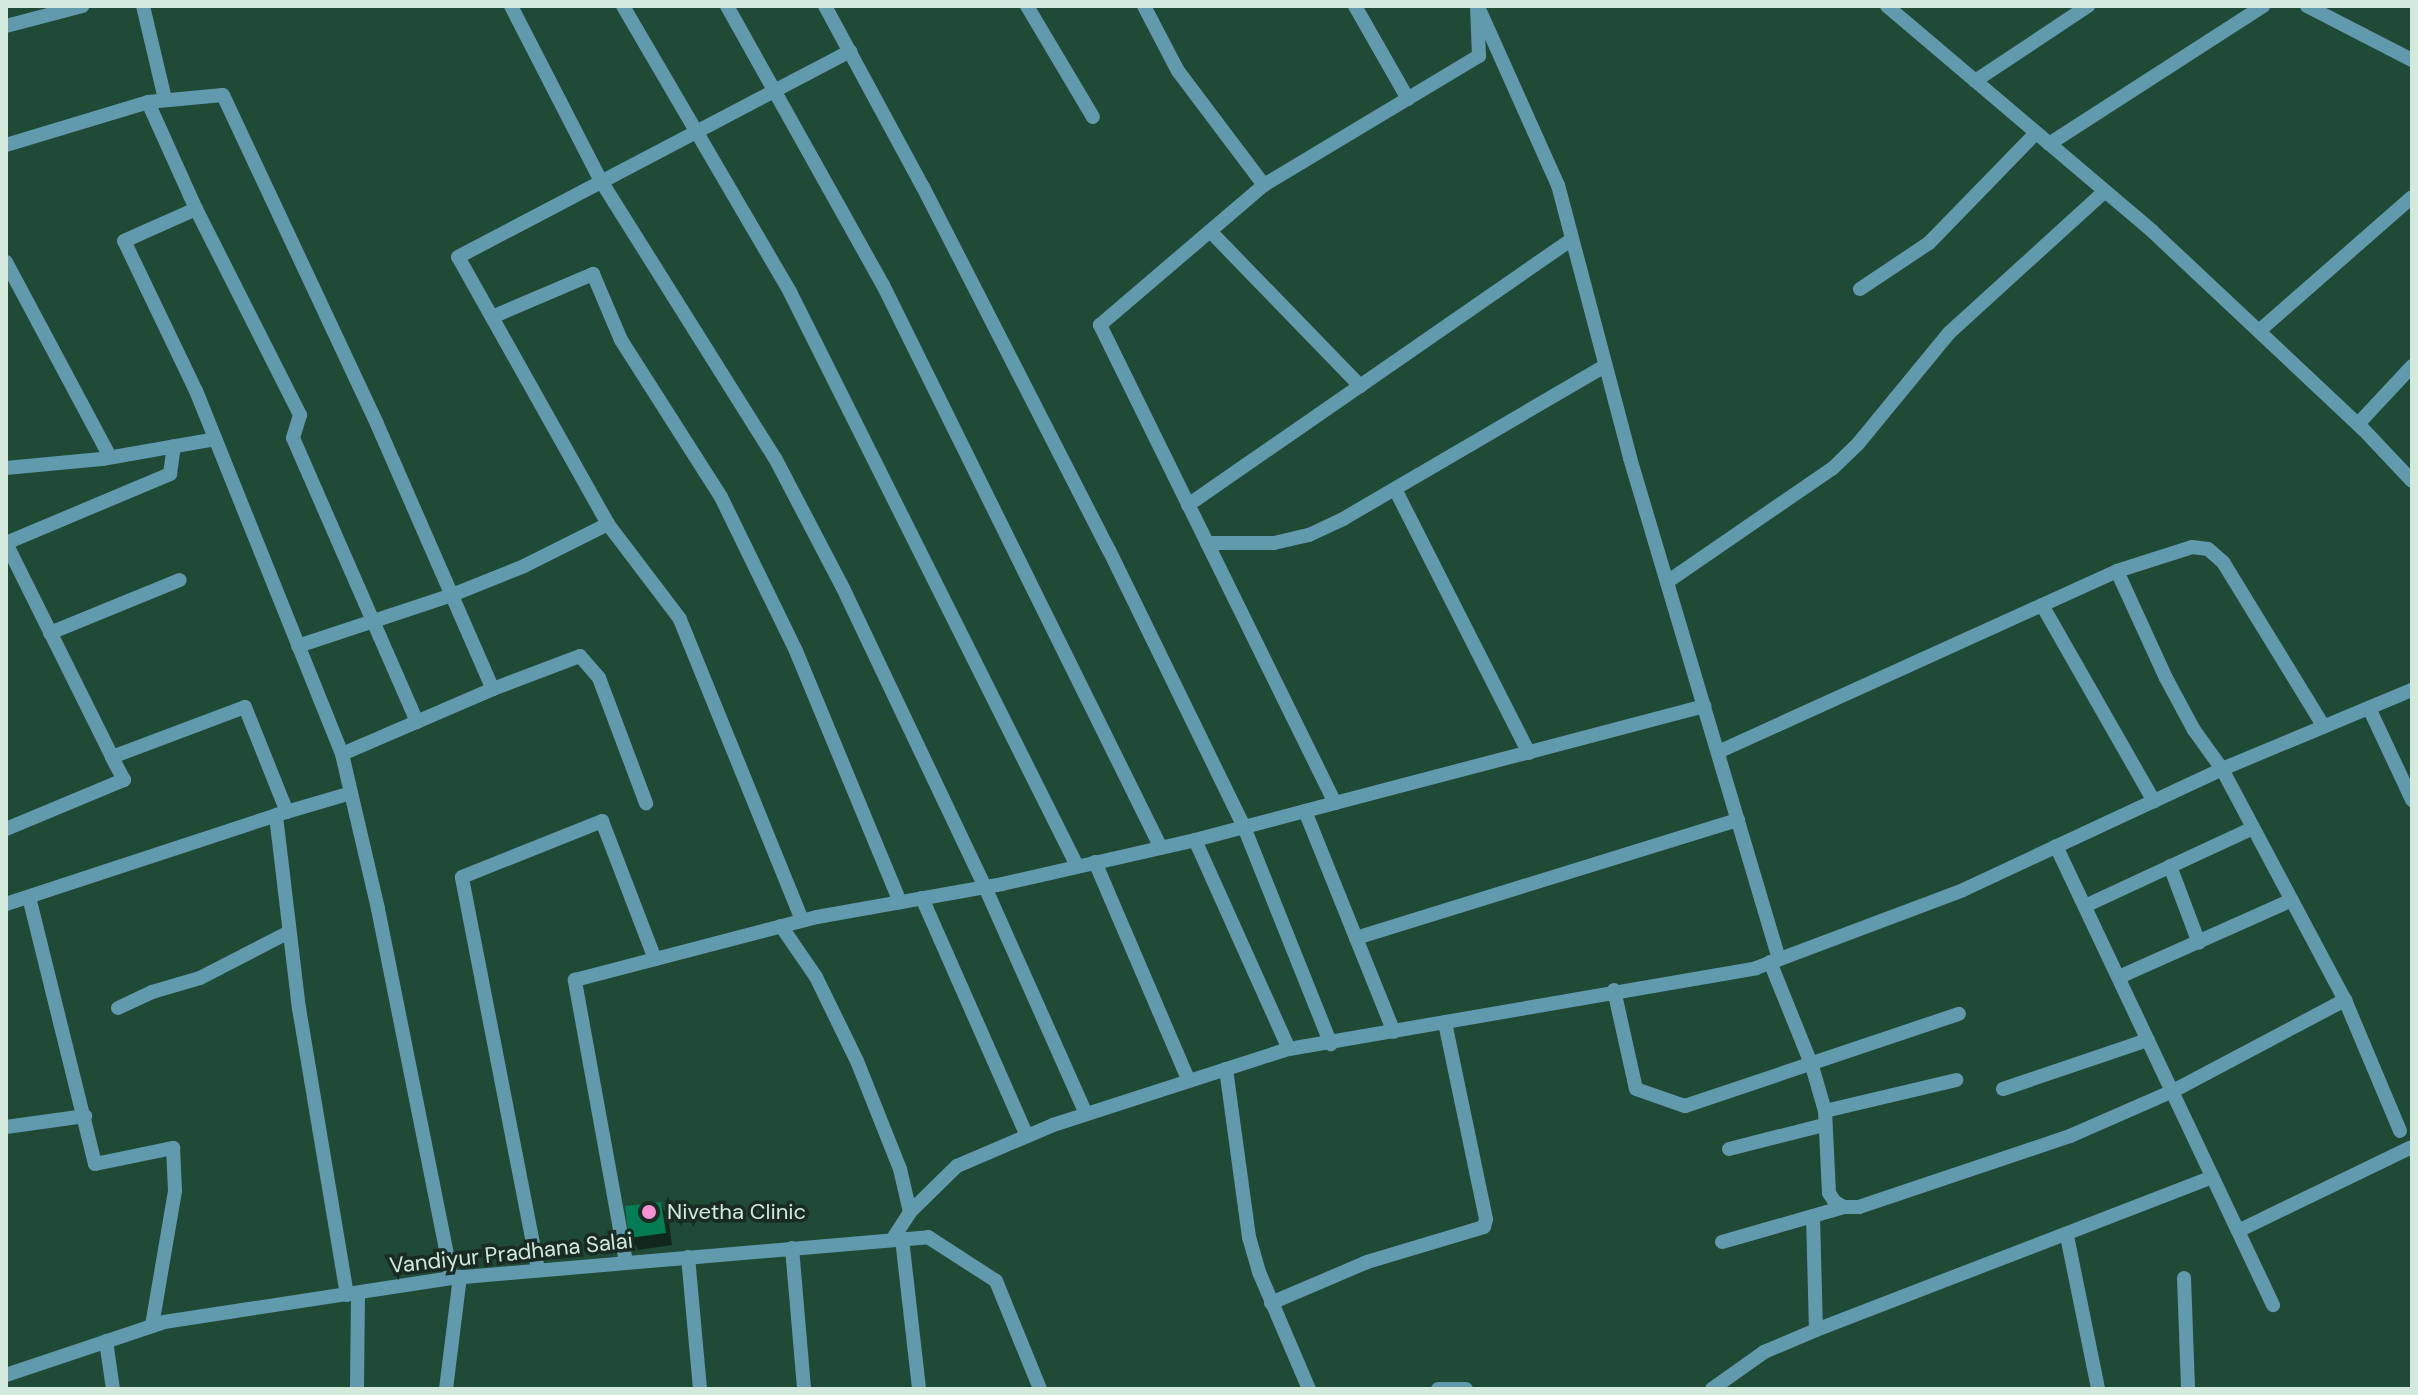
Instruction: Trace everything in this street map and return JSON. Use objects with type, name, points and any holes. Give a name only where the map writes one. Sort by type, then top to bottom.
[{"type":"street","points":[[6,26],[37,10],[82,6]]},
{"type":"street","points":[[143,6],[165,99]]},
{"type":"street","points":[[511,6],[601,181],[775,458],[843,588],[985,887],[1086,1114]]},
{"type":"street","points":[[623,6],[694,133],[790,292],[1077,866]]},
{"type":"street","points":[[727,6],[772,92],[883,285],[1160,846]]},
{"type":"street","points":[[825,6],[931,201],[1109,550],[1244,827],[1331,1044]]},
{"type":"street","points":[[1027,6],[1093,117]]},
{"type":"street","points":[[1144,6],[1178,71],[1264,185]]},
{"type":"street","points":[[1355,6],[1408,99]]},
{"type":"street","points":[[1335,803],[1100,325],[1264,185],[1479,56],[1477,6]]},
{"type":"street","points":[[1477,6],[1558,185],[1605,366],[1738,820],[1775,961],[1812,1066],[1824,1118],[1829,1193],[1835,1202],[1844,1207]]},
{"type":"street","points":[[1887,6],[2105,191],[2358,424],[2412,481]]},
{"type":"street","points":[[1975,81],[2088,6]]},
{"type":"street","points":[[2049,144],[2263,6]]},
{"type":"street","points":[[2307,6],[2412,60]]},
{"type":"street","points":[[802,920],[680,619],[608,524],[458,257],[850,51]]},
{"type":"street","points":[[6,145],[148,102],[223,95],[295,244],[493,689]]},
{"type":"street","points":[[148,102],[196,209],[300,415],[293,438],[417,722]]},
{"type":"street","points":[[1860,289],[1929,243],[2036,133]]},
{"type":"street","points":[[1667,582],[1833,468],[1857,445],[1949,333],[2105,191]]},
{"type":"street","points":[[2259,331],[2412,197]]},
{"type":"street","points":[[196,209],[124,241],[215,439],[342,754],[456,1278],[446,1389]]},
{"type":"street","points":[[1210,231],[1360,386]]},
{"type":"street","points":[[1188,505],[1572,239]]},
{"type":"street","points":[[6,262],[110,457]]},
{"type":"street","points":[[492,317],[593,274],[621,340],[721,497],[796,651],[900,902]]},
{"type":"street","points":[[1207,543],[1274,543],[1309,535],[1395,489],[1605,366]]},
{"type":"street","points":[[2358,424],[2412,366]]},
{"type":"street","points":[[6,468],[110,457],[215,439]]},
{"type":"street","points":[[6,829],[124,780],[6,543],[170,474],[174,446]]},
{"type":"street","points":[[1395,489],[1529,753]]},
{"type":"street","points":[[298,646],[452,595],[524,566],[608,524]]},
{"type":"street","points":[[1718,752],[2117,571],[2192,547],[2208,549],[2223,562],[2324,727]]},
{"type":"street","points":[[2117,571],[2166,678],[2194,730],[2222,769],[2345,1000],[2406,1127],[2411,1150],[2238,1231]]},
{"type":"street","points":[[50,633],[180,580]]},
{"type":"street","points":[[2042,605],[2154,801]]},
{"type":"street","points":[[342,754],[493,689],[580,656],[599,678],[646,803]]},
{"type":"street","points":[[919,1389],[897,1239],[910,1212],[957,1166],[1086,1114],[1289,1049],[1331,1044],[1775,961],[1963,890],[2222,769],[2412,690]]},
{"type":"street","points":[[626,1262],[575,980],[802,920],[985,887],[1195,840],[1704,706]]},
{"type":"street","points":[[112,757],[245,707],[281,814],[289,932],[299,1009],[353,1294],[357,1389]]},
{"type":"street","points":[[2369,708],[2412,800]]},
{"type":"street","points":[[6,904],[351,793]]},
{"type":"street","points":[[1305,811],[1394,1032]]},
{"type":"street","points":[[1356,938],[1738,820]]},
{"type":"street","points":[[538,1269],[462,877],[602,821],[655,959]]},
{"type":"street","points":[[2085,906],[2253,828]]},
{"type":"street","points":[[1195,840],[1289,1049]]},
{"type":"street","points":[[2056,846],[2273,1305]]},
{"type":"street","points":[[1095,862],[1189,1081]]},
{"type":"street","points":[[2170,866],[2199,943]]},
{"type":"street","points":[[29,897],[95,1164],[173,1148],[175,1191],[152,1326]]},
{"type":"street","points":[[922,898],[1027,1136]]},
{"type":"street","points":[[2119,977],[2292,900]]},
{"type":"street","points":[[781,926],[816,977],[857,1061],[900,1169],[910,1212]]},
{"type":"street","points":[[118,1008],[152,992],[200,978],[289,932]]},
{"type":"street","points":[[1614,990],[1636,1089],[1685,1106],[1812,1066],[1959,1014]]},
{"type":"street","points":[[1722,1242],[1844,1207],[1859,1207],[2070,1136],[2173,1091],[2345,1000]]},
{"type":"street","points":[[1271,1303],[1367,1262],[1484,1227],[1486,1219],[1445,1022]]},
{"type":"street","points":[[2003,1089],[2148,1040]]},
{"type":"street","points":[[1226,1069],[1249,1237],[1271,1303],[1309,1389]]},
{"type":"street","points":[[1729,1149],[1956,1080]]},
{"type":"street","points":[[6,1127],[85,1116]]},
{"type":"street","points":[[1712,1389],[1764,1352],[2213,1177]]},
{"type":"street","points":[[1813,1216],[1816,1330]]},
{"type":"street","points":[[2067,1236],[2098,1389]]},
{"type":"street","name":"Vandiyur Pradhana Salai","points":[[6,1375],[152,1326],[456,1278],[928,1237],[996,1281],[1040,1389]]},
{"type":"street","points":[[792,1248],[804,1389]]},
{"type":"street","points":[[688,1257],[700,1389]]},
{"type":"street","points":[[2184,1278],[2188,1389]]},
{"type":"street","points":[[106,1341],[113,1389]]},
{"type":"street","points":[[1438,1389],[1466,1389]]},
{"type":"building","points":[[661,1202],[666,1233],[629,1238],[625,1206]]},
{"type":"place","name":"Nivetha Clinic","points":[[649,1212]]}]
